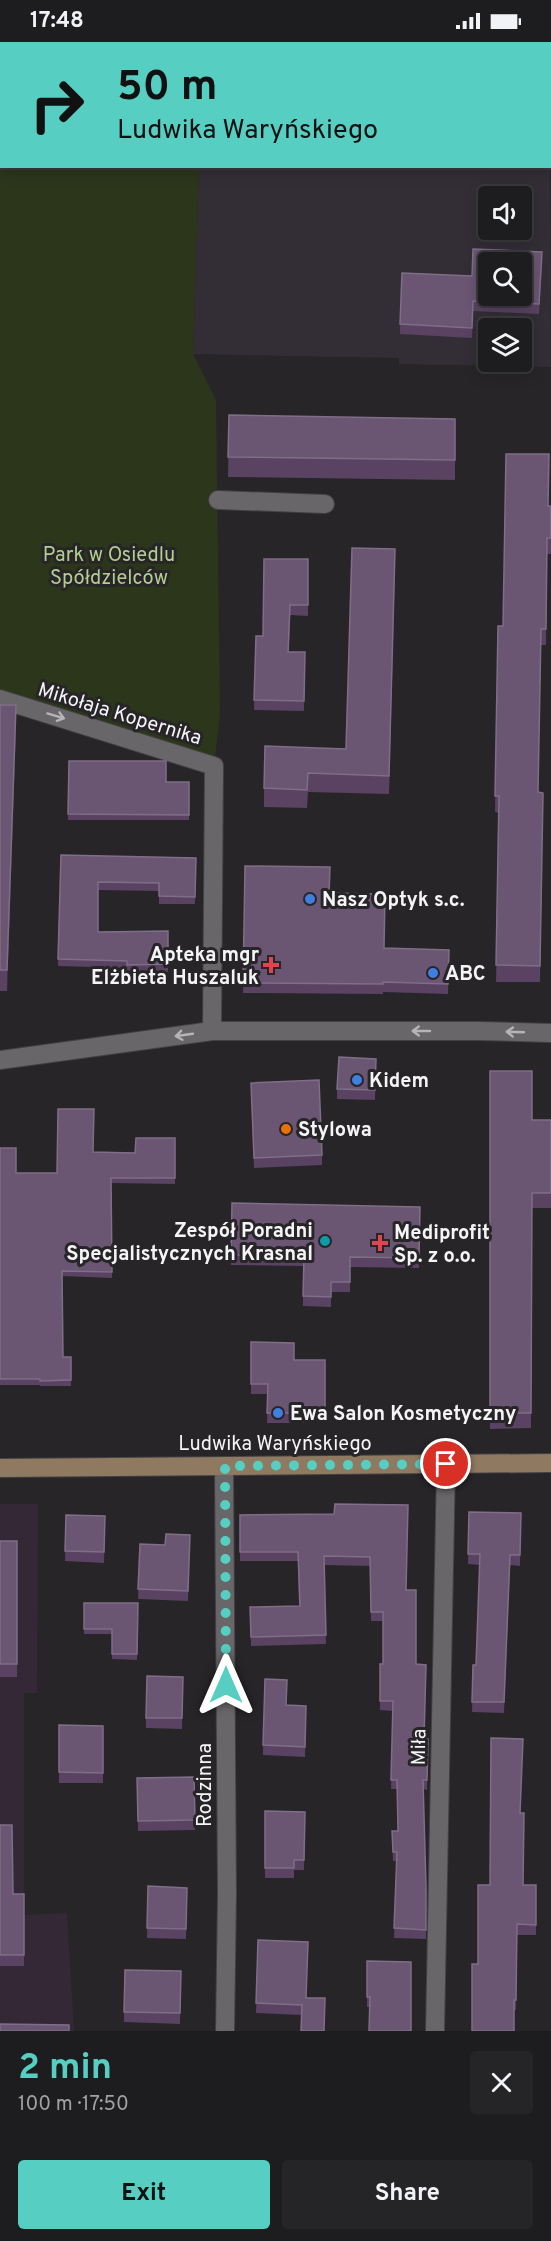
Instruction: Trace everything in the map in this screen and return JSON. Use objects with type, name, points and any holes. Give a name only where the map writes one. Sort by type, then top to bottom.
[{"type":"main road","name":"Ludwika Waryńskiego","points":[[0,1468],[551,1463]]},
{"type":"street","points":[[218,500],[325,504]]},
{"type":"street","name":"Mikołaja Kopernika","points":[[0,699],[214,766],[212,1031]]},
{"type":"street","points":[[0,1060],[212,1031],[551,1033]]},
{"type":"street","name":"Miła","points":[[435,2031],[446,1464]]},
{"type":"street","name":"Rodzinna","points":[[225,1466],[227,1894],[225,2031]]},
{"type":"shaded area","points":[[199,168],[550,168],[551,367],[532,367],[532,318],[478,318],[478,366],[399,364],[399,358],[193,354]]},
{"type":"shaded area","points":[[0,1504],[38,1504],[37,1693],[24,1693],[24,1915],[67,1913],[74,2031],[0,2031]]},
{"type":"green space","name":"Park w Osiedlu Spółdzielców","points":[[0,168],[199,168],[193,354],[216,400],[220,715],[214,766],[0,699]]},
{"type":"building","points":[[473,249],[542,252],[539,304],[532,304],[532,252],[478,252],[478,301],[473,301],[472,328],[400,324],[402,273],[472,276]]},
{"type":"building","points":[[229,415],[455,419],[455,460],[228,457]]},
{"type":"building","points":[[506,454],[549,454],[548,506],[551,506],[551,538],[547,538],[546,629],[541,629],[538,792],[543,793],[540,966],[496,965],[499,796],[495,796],[498,626],[503,626]]},
{"type":"building","points":[[352,548],[395,549],[389,776],[308,773],[307,790],[264,788],[265,746],[346,749]]},
{"type":"building","points":[[264,559],[308,559],[308,605],[290,605],[288,652],[305,652],[304,701],[254,700],[256,636],[263,636]]},
{"type":"building","points":[[0,705],[16,705],[7,970],[0,970]]},
{"type":"building","points":[[69,761],[166,761],[166,782],[189,782],[189,815],[68,814]]},
{"type":"building","points":[[61,855],[196,858],[195,897],[159,896],[159,883],[98,882],[98,932],[168,931],[168,964],[127,965],[127,961],[58,959]]},
{"type":"building","points":[[245,866],[330,867],[329,893],[385,894],[384,948],[449,950],[448,984],[243,983]]},
{"type":"building","points":[[339,1057],[376,1059],[375,1090],[337,1089]]},
{"type":"building","points":[[490,1071],[532,1071],[532,1120],[551,1120],[551,1193],[532,1193],[531,1413],[490,1413]]},
{"type":"building","name":"Stylowa","points":[[319,1080],[322,1155],[254,1158],[251,1083]]},
{"type":"building","points":[[58,1109],[94,1109],[93,1152],[135,1153],[136,1138],[175,1138],[175,1178],[111,1178],[112,1272],[62,1271],[63,1357],[71,1357],[71,1380],[0,1379],[0,1148],[16,1148],[16,1173],[57,1173]]},
{"type":"building","name":"Zespół Poradni Specjalistycznych Krasnal","points":[[232,1203],[420,1207],[419,1258],[350,1257],[350,1282],[331,1282],[331,1297],[303,1296],[304,1256],[231,1255]]},
{"type":"building","points":[[251,1342],[294,1343],[294,1360],[325,1360],[325,1409],[313,1409],[312,1413],[267,1413],[268,1384],[251,1384]]},
{"type":"building","points":[[335,1504],[408,1505],[406,1590],[416,1590],[416,1664],[426,1665],[424,1739],[428,1739],[427,1780],[423,1780],[426,1930],[394,1928],[397,1852],[393,1852],[392,1831],[398,1831],[397,1780],[391,1780],[393,1701],[380,1701],[383,1612],[371,1612],[370,1557],[324,1556],[326,1635],[251,1637],[250,1607],[300,1606],[298,1552],[240,1552],[240,1515],[334,1514]]},
{"type":"building","points":[[469,1512],[521,1513],[520,1555],[510,1555],[504,1702],[472,1702],[473,1665],[476,1665],[480,1554],[468,1554]]},
{"type":"building","points":[[66,1515],[105,1516],[104,1552],[65,1551]]},
{"type":"building","points":[[166,1534],[190,1535],[188,1591],[138,1589],[140,1544],[165,1545]]},
{"type":"building","points":[[0,1541],[17,1541],[17,1664],[0,1664]]},
{"type":"building","points":[[84,1603],[138,1603],[137,1654],[112,1654],[112,1629],[84,1629]]},
{"type":"building","points":[[147,1676],[183,1677],[182,1718],[146,1718]]},
{"type":"building","points":[[265,1679],[287,1680],[286,1705],[306,1706],[305,1747],[263,1745]]},
{"type":"building","points":[[59,1725],[103,1726],[103,1773],[59,1772]]},
{"type":"building","points":[[491,1738],[523,1739],[520,1813],[524,1813],[523,1885],[536,1885],[536,1925],[517,1924],[514,2031],[472,2031],[472,1964],[478,1964],[478,1885],[490,1885]]},
{"type":"building","points":[[194,1777],[195,1820],[138,1821],[137,1778]]},
{"type":"building","points":[[265,1811],[305,1812],[304,1860],[294,1860],[294,1868],[265,1868]]},
{"type":"building","points":[[0,1825],[12,1825],[13,1894],[24,1894],[24,1955],[0,1955]]},
{"type":"building","points":[[148,1886],[187,1888],[186,1929],[147,1928]]},
{"type":"building","points":[[258,1940],[308,1942],[306,1998],[325,1998],[324,2031],[301,2031],[302,2005],[256,2003]]},
{"type":"building","points":[[367,1961],[411,1962],[411,2031],[369,2031],[370,1997],[367,1997]]},
{"type":"building","points":[[125,1970],[181,1971],[180,2013],[124,2012]]},
{"type":"building","points":[[0,2024],[69,2025],[69,2031],[0,2031]]},
{"type":"place","name":"Nasz Optyk s.c.","points":[[310,899]]},
{"type":"place","name":"Apteka mgr Elżbieta Huszaluk","points":[[271,965]]},
{"type":"place","name":"ABC","points":[[433,973]]},
{"type":"place","name":"Kidem","points":[[357,1080]]},
{"type":"place","name":"Stylowa","points":[[286,1129]]},
{"type":"place","name":"Zespół Poradni Specjalistycznych Krasnal","points":[[325,1241]]},
{"type":"place","name":"Mediprofit Sp. z o.o.","points":[[380,1243]]},
{"type":"place","name":"Ewa Salon Kosmetyczny","points":[[278,1413]]},
{"type":"route","points":[[226,1685],[225,1466],[446,1464]]}]
